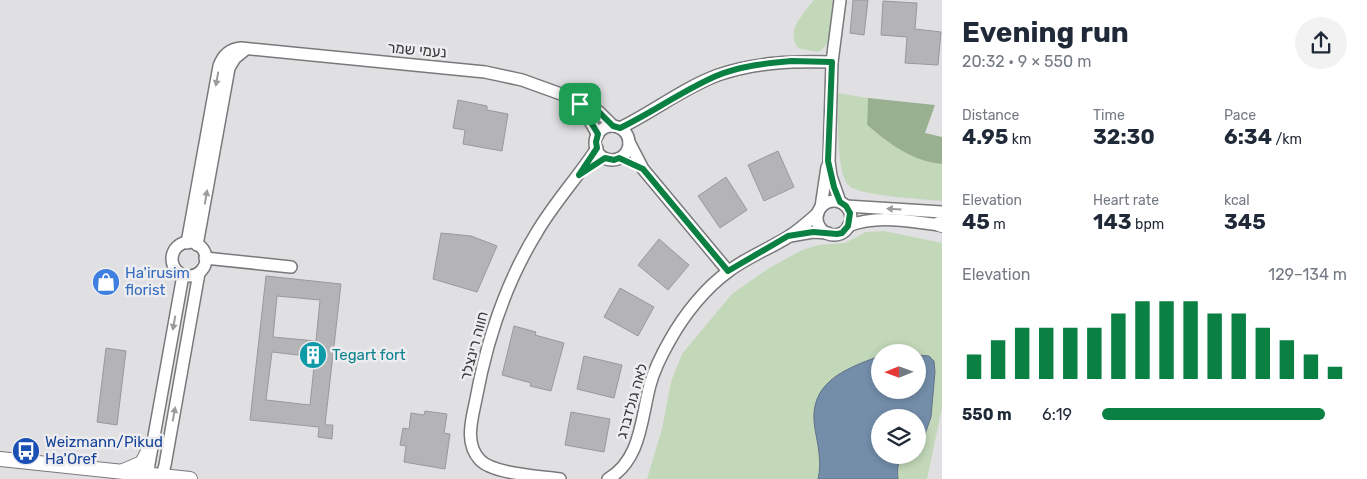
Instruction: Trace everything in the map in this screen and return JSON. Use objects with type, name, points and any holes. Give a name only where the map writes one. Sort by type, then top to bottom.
[{"type":"main road","points":[[121,472],[142,463],[153,442]]},
{"type":"main road","points":[[0,459],[121,472],[147,477],[190,479]]},
{"type":"street","points":[[828,161],[831,176],[851,218],[848,226],[842,233],[828,233],[819,224],[828,161],[832,62],[840,0]]},
{"type":"street","name":"נעמי שמר","points":[[192,244],[230,68],[235,58],[246,49],[485,72],[522,80],[572,98],[580,104],[599,112],[617,127]]},
{"type":"street","points":[[644,116],[628,140],[626,152],[614,160],[605,158],[597,148],[596,142],[598,134],[603,129],[617,127],[644,116],[669,100],[718,75],[763,63],[792,61],[832,62]]},
{"type":"street","points":[[580,104],[598,134]]},
{"type":"street","points":[[617,127],[628,140],[643,169],[728,271]]},
{"type":"street","name":"חווה רינצלר","points":[[560,479],[501,470],[486,465],[473,450],[470,434],[482,367],[500,305],[516,268],[537,230],[597,148]]},
{"type":"street","name":"חווה רינצלר","points":[[579,175],[605,158]]},
{"type":"street","points":[[619,158],[643,169]]},
{"type":"street","points":[[820,210],[832,201],[941,222]]},
{"type":"street","name":"לאה גולדברג","points":[[611,477],[629,460],[640,432],[650,384],[658,362],[693,306],[728,271],[788,236],[820,210]]},
{"type":"street","points":[[848,226],[871,219],[941,222]]},
{"type":"street","name":"לאה גולדברג","points":[[788,236],[813,232],[828,233]]},
{"type":"street","points":[[161,477],[199,273],[203,268],[205,258],[201,248],[192,244],[177,247],[172,257],[174,268],[183,275],[199,273]]},
{"type":"street","points":[[205,258],[291,267]]},
{"type":"street","points":[[147,477],[183,275]]},
{"type":"green space","points":[[814,0],[835,0],[830,36],[827,43],[818,52],[798,48],[794,35],[797,22]]},
{"type":"green space","points":[[838,93],[868,98],[867,125],[884,139],[911,155],[942,164],[942,201],[864,192],[848,185],[841,168]]},
{"type":"green space","points":[[868,98],[935,105],[925,133],[942,137],[942,164],[911,155],[893,145],[867,125]]},
{"type":"green space","points":[[884,231],[942,243],[942,408],[927,479],[647,479],[662,429],[671,382],[682,354],[732,294],[769,268],[802,250],[819,245],[845,243],[866,232]]},
{"type":"water","points":[[926,356],[934,361],[935,372],[931,417],[926,431],[926,409],[871,409],[871,464],[899,464],[898,479],[818,479],[820,460],[814,413],[817,400],[831,380],[854,366],[871,359],[871,399],[926,399]]},
{"type":"building","points":[[853,0],[868,0],[864,35],[850,33]]},
{"type":"building","points":[[883,1],[917,3],[915,29],[941,32],[938,65],[905,63],[907,37],[881,35]]},
{"type":"building","points":[[458,100],[487,106],[487,110],[508,114],[502,151],[463,144],[465,130],[453,128]]},
{"type":"building","points":[[778,151],[794,187],[764,201],[748,165]]},
{"type":"building","points":[[726,177],[747,210],[720,228],[698,196]]},
{"type":"building","points":[[441,233],[471,236],[497,246],[477,292],[433,279]]},
{"type":"building","points":[[659,239],[689,265],[668,290],[638,265]]},
{"type":"building","name":"Tegart fort","points":[[266,276],[341,284],[325,425],[333,425],[332,439],[318,437],[319,427],[250,420]],"holes":[[[277,296],[320,300],[316,341],[273,337]],[[272,352],[315,357],[310,405],[266,400]]]},
{"type":"building","points":[[620,288],[654,307],[638,336],[604,317]]},
{"type":"building","points":[[514,326],[536,332],[535,335],[564,343],[551,391],[530,386],[531,383],[502,375]]},
{"type":"building","points":[[106,348],[126,351],[117,425],[97,422]]},
{"type":"building","points":[[584,356],[622,365],[614,398],[577,389]]},
{"type":"building","points":[[425,411],[447,414],[444,433],[450,434],[445,469],[404,462],[406,446],[400,445],[403,428],[409,429],[411,413],[424,415]]},
{"type":"building","points":[[571,412],[610,419],[604,452],[565,445]]},
{"type":"place","name":"Ha'irusim florist","points":[[106,282]]},
{"type":"place","name":"Tegart fort","points":[[313,355]]},
{"type":"place","name":"Weizmann/Pikud Ha'Oref","points":[[26,451]]},
{"type":"route","points":[[792,61],[832,62],[828,161],[834,187],[840,202],[846,206],[850,213],[850,222],[842,233],[813,232],[788,236],[728,271],[643,169],[619,158],[614,160],[605,158],[579,175],[597,148],[598,134],[580,104],[599,112],[613,126],[620,128],[718,75],[763,63],[792,61]]}]
